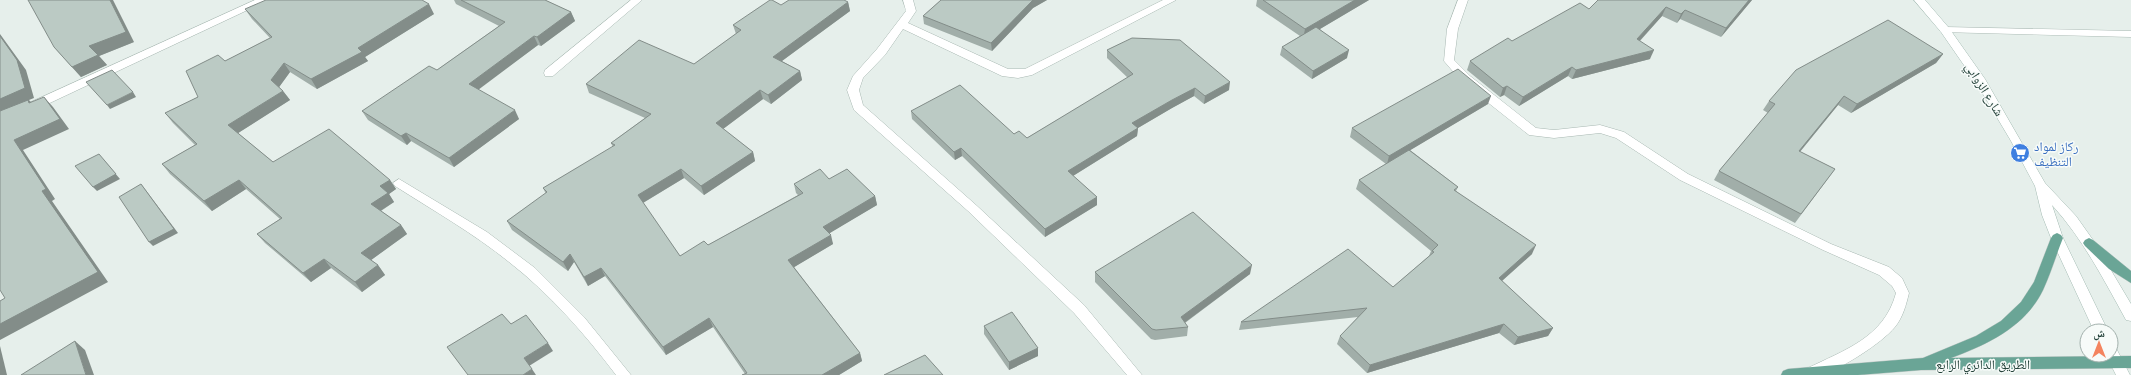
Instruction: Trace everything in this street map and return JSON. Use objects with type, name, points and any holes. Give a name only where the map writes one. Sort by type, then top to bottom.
[{"type":"main road","points":[[1922,364],[1963,347],[2002,328],[2026,305],[2041,280],[2056,238]]},
{"type":"main road","points":[[2089,243],[2113,265],[2131,278]]},
{"type":"main road","name":"الطريق الدائري الرابع","points":[[1788,375],[1922,364],[2079,358]]},
{"type":"main road","name":"الطريق الدائري الرابع","points":[[2119,358],[2131,362]]},
{"type":"street","points":[[20,111],[264,0]]},
{"type":"street","points":[[549,73],[637,0]]},
{"type":"street","points":[[908,0],[911,11],[903,25],[858,76],[853,90],[858,107],[972,208],[1079,309],[1135,375]]},
{"type":"street","points":[[903,25],[983,64],[1006,73],[1018,74],[1028,72],[1171,0]]},
{"type":"street","points":[[1463,0],[1454,18],[1449,42],[1449,61],[1466,79],[1533,132],[1554,134],[1600,129],[1620,135],[1684,177],[1827,247],[1876,266],[1891,276],[1903,293],[1901,308],[1890,325],[1870,342],[1811,373]]},
{"type":"street","name":"شارع الزوابي","points":[[1919,0],[1945,30],[1981,82],[2040,186]]},
{"type":"street","points":[[1945,30],[2131,34]]},
{"type":"street","points":[[399,184],[475,231],[530,272],[597,338],[624,375]]},
{"type":"street","points":[[2040,186],[2056,238],[2097,323]]},
{"type":"street","points":[[2040,186],[2072,219],[2089,243],[2131,316]]},
{"type":"street","points":[[2117,363],[2123,375]]},
{"type":"building","points":[[28,0],[110,0],[126,32],[89,46],[98,55],[72,67],[54,47]]},
{"type":"building","points":[[266,0],[422,0],[429,4],[358,48],[362,52],[311,79],[284,63],[271,80],[283,91],[228,125],[273,162],[329,129],[390,180],[380,186],[388,193],[371,204],[401,225],[361,253],[378,265],[355,282],[324,259],[303,273],[257,234],[282,218],[239,180],[204,201],[162,164],[197,144],[165,113],[198,97],[186,71],[218,55],[225,61],[272,37],[245,9]]},
{"type":"building","points":[[461,0],[545,0],[571,12],[537,37],[534,36],[469,84],[515,110],[449,158],[406,133],[401,136],[362,111],[429,66],[437,70],[505,22]]},
{"type":"building","points":[[770,0],[781,5],[789,0],[844,0],[848,2],[773,57],[800,71],[768,95],[760,90],[716,123],[753,152],[701,186],[681,169],[638,195],[680,256],[704,241],[708,245],[803,193],[794,184],[820,169],[829,179],[847,169],[875,196],[823,227],[831,235],[788,260],[860,353],[822,375],[742,375],[747,373],[709,318],[663,347],[601,268],[584,277],[570,254],[563,262],[507,221],[547,192],[543,188],[615,145],[611,143],[651,114],[586,84],[639,40],[694,64],[741,30],[733,25]]},
{"type":"building","points":[[941,0],[1033,0],[991,43],[923,16]]},
{"type":"building","points":[[1263,0],[1355,0],[1305,29]]},
{"type":"building","points":[[1598,0],[1749,0],[1726,28],[1685,10],[1681,14],[1666,7],[1637,39],[1654,50],[1576,70],[1572,67],[1523,97],[1507,86],[1503,88],[1470,61],[1508,38],[1512,41],[1580,3],[1589,9]]},
{"type":"building","points":[[1888,20],[1943,54],[1857,104],[1844,96],[1799,151],[1835,169],[1801,214],[1719,171],[1775,104],[1769,101],[1796,70]]},
{"type":"building","points":[[1316,27],[1349,50],[1313,71],[1282,47]]},
{"type":"building","points":[[0,36],[17,60],[25,88],[0,99]]},
{"type":"building","points":[[1132,38],[1180,40],[1230,82],[1205,96],[1195,88],[1172,100],[1132,123],[1138,128],[1068,171],[1097,197],[1045,229],[961,148],[954,152],[911,111],[960,85],[1014,134],[1019,131],[1027,138],[1133,74],[1107,50]]},
{"type":"building","points":[[1458,69],[1491,96],[1389,156],[1352,128]]},
{"type":"building","points":[[112,70],[133,92],[107,105],[86,82]]},
{"type":"building","points":[[44,97],[60,119],[14,140],[46,189],[42,191],[98,272],[0,324],[0,301],[5,298],[0,290],[0,111],[28,100],[29,103]]},
{"type":"building","points":[[1409,150],[1458,187],[1454,190],[1536,245],[1499,278],[1553,328],[1518,337],[1504,324],[1370,365],[1340,336],[1367,308],[1241,322],[1348,249],[1393,287],[1434,252],[1432,251],[1438,245],[1359,180]]},
{"type":"building","points":[[99,154],[116,174],[93,187],[75,166]]},
{"type":"building","points":[[141,184],[174,229],[149,242],[119,197]]},
{"type":"building","points":[[1193,212],[1252,265],[1181,317],[1188,327],[1156,330],[1152,329],[1095,272]]},
{"type":"building","points":[[1012,312],[1038,348],[1009,362],[984,326]]},
{"type":"building","points":[[502,314],[511,324],[526,315],[548,343],[524,358],[532,369],[523,375],[468,375],[447,347]]},
{"type":"building","points":[[75,341],[86,375],[21,375]]},
{"type":"building","points":[[925,355],[943,375],[884,375]]},
{"type":"place","name":"ركاز لمواد التنظيف","points":[[2020,153]]}]
